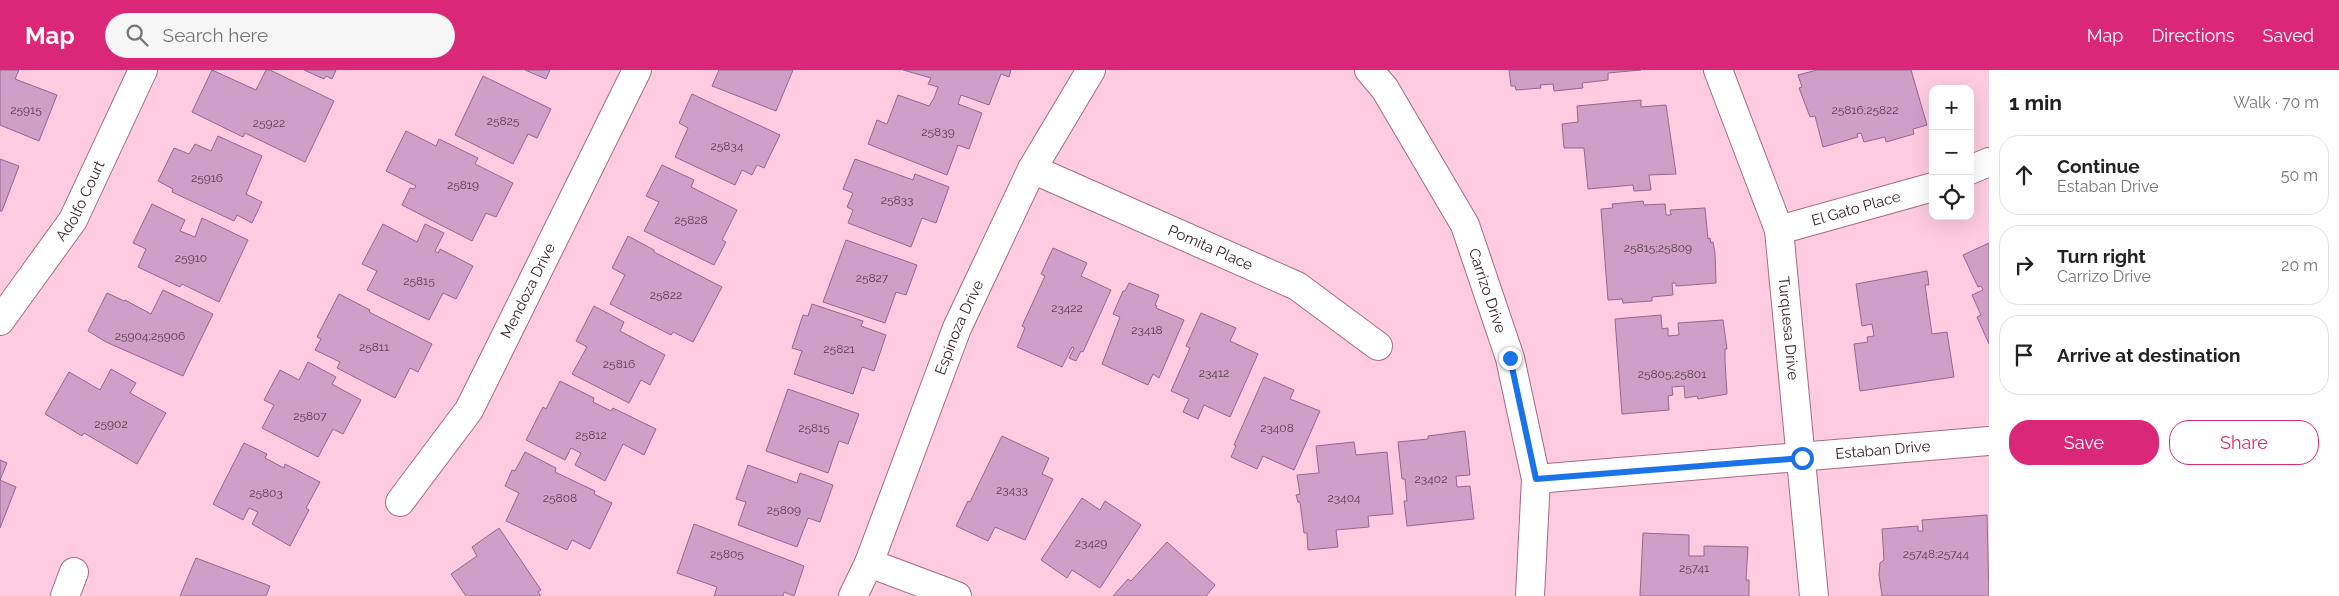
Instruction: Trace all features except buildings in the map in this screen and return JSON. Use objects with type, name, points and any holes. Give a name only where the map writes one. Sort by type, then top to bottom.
[{"type":"street","name":"Adolfo Court","points":[[0,321],[72,220],[143,70]]},
{"type":"street","name":"Mendoza Drive","points":[[400,502],[469,410],[637,70]]},
{"type":"street","name":"Espinoza Drive","points":[[853,596],[869,563],[957,328],[1032,169],[1091,70]]},
{"type":"street","name":"Carrizo Drive","points":[[1369,70],[1385,89],[1465,225],[1510,358],[1536,479],[1530,596]]},
{"type":"street","name":"Turquesa Drive","points":[[1718,70],[1779,230],[1814,596]]},
{"type":"street","points":[[1974,168],[1989,162]]},
{"type":"street","name":"Pomita Place","points":[[1032,169],[1297,286],[1378,346]]},
{"type":"street","name":"El Gato Place","points":[[1779,230],[1929,188]]},
{"type":"street","name":"Estaban Drive","points":[[1536,479],[1989,441]]},
{"type":"street","points":[[869,563],[957,596]]},
{"type":"route","points":[[1510,358],[1536,479],[1802,458]]}]
